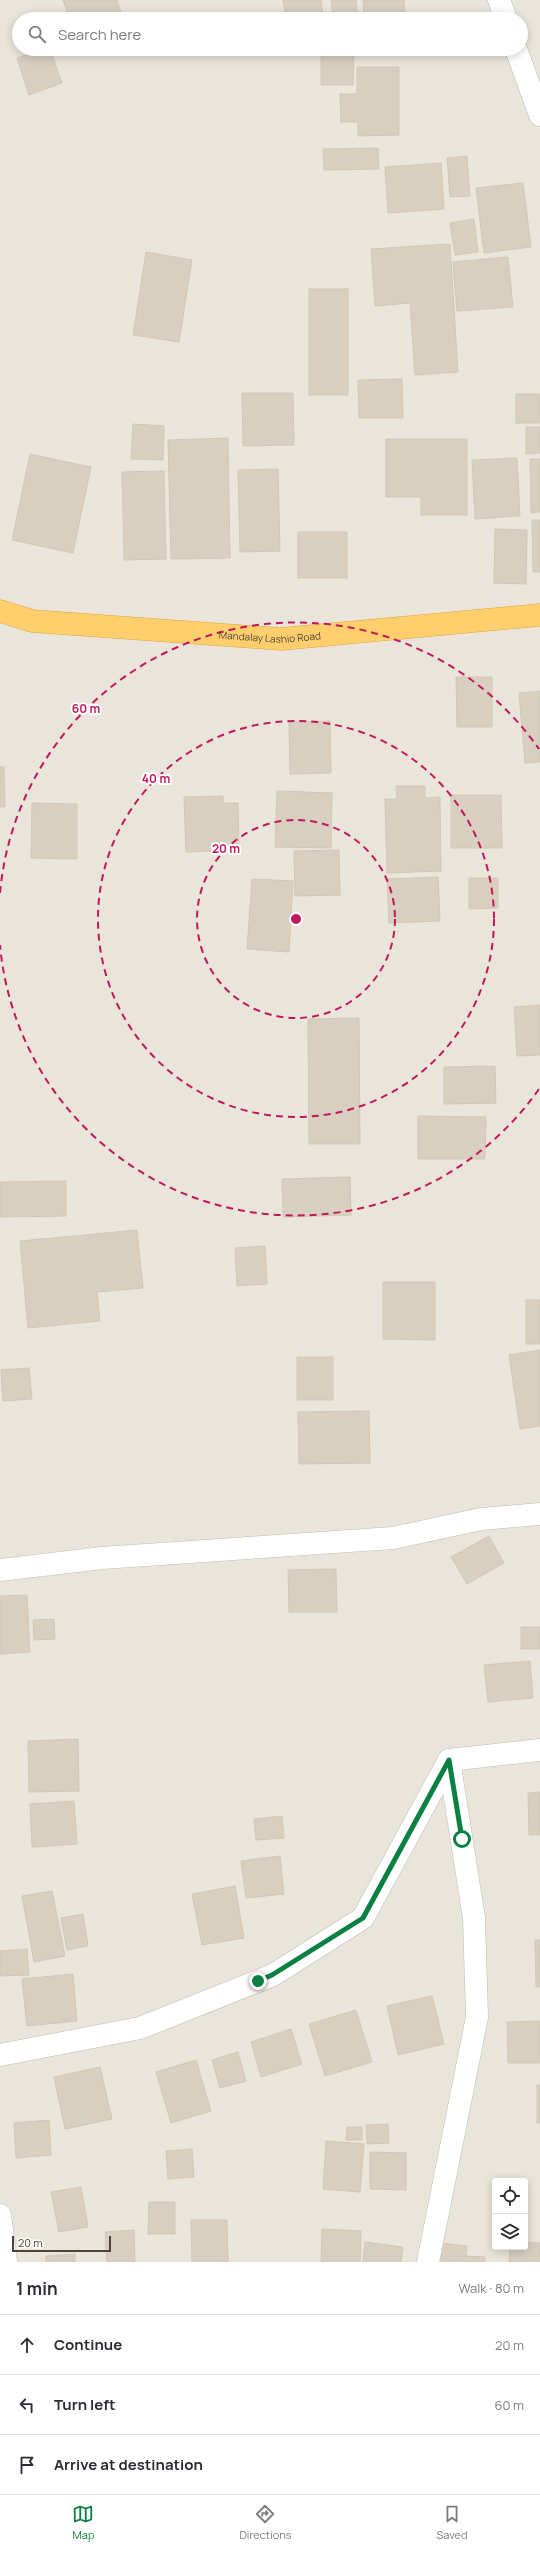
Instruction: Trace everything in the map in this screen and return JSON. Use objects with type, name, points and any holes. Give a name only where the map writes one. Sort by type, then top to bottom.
[{"type":"highway","name":"Mandalay Lashio Road","points":[[0,611],[32,621],[281,639],[540,615]]},
{"type":"street","points":[[499,0],[503,12]]},
{"type":"street","points":[[519,56],[540,115]]},
{"type":"street","points":[[0,1570],[102,1558],[392,1538],[481,1519],[540,1514]]},
{"type":"street","points":[[449,1760],[540,1750]]},
{"type":"street","points":[[0,2055],[140,2028],[272,1975],[363,1918],[449,1760]]},
{"type":"street","points":[[428,2262],[477,2017],[474,1918],[449,1760]]},
{"type":"street","points":[[0,2215],[6,2262]]},
{"type":"shaded area","points":[[0,0],[540,0],[540,2262],[0,2262]]},
{"type":"building","points":[[63,0],[117,0],[121,12],[67,12]]},
{"type":"building","points":[[283,0],[321,0],[322,12],[285,12]]},
{"type":"building","points":[[331,0],[356,0],[357,12],[332,12]]},
{"type":"building","points":[[363,0],[404,0],[405,12],[364,12]]},
{"type":"building","points":[[23,56],[52,56],[62,83],[29,95],[17,58]]},
{"type":"building","points":[[321,56],[354,56],[353,85],[321,85]]},
{"type":"building","points":[[357,67],[399,67],[399,135],[358,136],[358,122],[341,122],[340,94],[357,94]]},
{"type":"building","points":[[378,148],[379,169],[324,170],[323,149]]},
{"type":"building","points":[[467,156],[470,196],[450,197],[447,158]]},
{"type":"building","points":[[441,163],[444,209],[388,213],[385,167]]},
{"type":"building","points":[[523,183],[531,247],[484,253],[476,188]]},
{"type":"building","points":[[474,219],[478,252],[455,255],[450,223]]},
{"type":"building","points":[[450,244],[458,372],[415,375],[410,303],[375,306],[371,249]]},
{"type":"building","points":[[146,252],[192,260],[179,342],[133,335]]},
{"type":"building","points":[[508,257],[513,307],[457,311],[453,262]]},
{"type":"building","points":[[309,289],[348,289],[348,395],[309,395]]},
{"type":"building","points":[[402,379],[403,418],[359,418],[358,380]]},
{"type":"building","points":[[242,393],[293,393],[294,445],[243,446]]},
{"type":"building","points":[[516,394],[540,394],[540,423],[516,423]]},
{"type":"building","points":[[133,424],[164,426],[163,460],[131,459]]},
{"type":"building","points":[[526,427],[540,427],[540,453],[526,454]]},
{"type":"building","points":[[228,438],[230,558],[171,559],[168,440]]},
{"type":"building","points":[[386,439],[467,439],[467,515],[421,515],[421,497],[386,497]]},
{"type":"building","points":[[30,454],[91,467],[73,553],[12,540]]},
{"type":"building","points":[[517,458],[520,516],[475,519],[472,460]]},
{"type":"building","points":[[530,459],[540,459],[540,512],[531,513]]},
{"type":"building","points":[[278,469],[280,551],[240,552],[238,470]]},
{"type":"building","points":[[164,471],[166,559],[124,560],[122,472]]},
{"type":"building","points":[[532,520],[540,520],[540,572],[533,572]]},
{"type":"building","points":[[495,529],[527,530],[526,584],[494,583]]},
{"type":"building","points":[[298,532],[347,532],[347,578],[298,578]]},
{"type":"building","points":[[456,677],[492,677],[492,727],[457,727]]},
{"type":"building","points":[[540,691],[540,762],[525,763],[519,693]]},
{"type":"building","points":[[330,721],[331,773],[290,774],[289,722]]},
{"type":"building","points":[[0,767],[4,767],[5,807],[0,807]]},
{"type":"building","points":[[396,786],[425,786],[425,798],[440,797],[441,871],[387,873],[385,799],[397,799]]},
{"type":"building","points":[[277,791],[332,793],[331,848],[275,847]]},
{"type":"building","points":[[451,795],[501,795],[502,848],[451,848]]},
{"type":"building","points":[[223,796],[223,803],[238,803],[239,850],[186,852],[184,797]]},
{"type":"building","points":[[32,803],[77,804],[77,859],[31,858]]},
{"type":"building","points":[[339,850],[340,895],[295,896],[294,851]]},
{"type":"building","points":[[438,877],[440,921],[389,923],[387,879]]},
{"type":"building","points":[[469,878],[498,878],[498,908],[469,909]]},
{"type":"building","points":[[252,879],[293,881],[289,952],[247,949]]},
{"type":"building","points":[[540,1005],[540,1055],[517,1056],[514,1007]]},
{"type":"building","points":[[359,1018],[360,1144],[309,1144],[308,1019]]},
{"type":"building","points":[[495,1066],[496,1103],[444,1104],[444,1067]]},
{"type":"building","points":[[418,1116],[486,1117],[485,1159],[418,1159]]},
{"type":"building","points":[[350,1177],[351,1215],[283,1217],[282,1179]]},
{"type":"building","points":[[66,1181],[66,1216],[0,1217],[0,1182]]},
{"type":"building","points":[[137,1230],[143,1288],[97,1292],[100,1321],[28,1328],[20,1241]]},
{"type":"building","points":[[265,1246],[267,1284],[237,1286],[235,1248]]},
{"type":"building","points":[[383,1282],[435,1282],[435,1340],[383,1339]]},
{"type":"building","points":[[526,1300],[540,1300],[540,1344],[526,1344]]},
{"type":"building","points":[[540,1350],[540,1426],[520,1429],[509,1355]]},
{"type":"building","points":[[297,1357],[333,1357],[333,1400],[297,1400]]},
{"type":"building","points":[[29,1368],[32,1399],[3,1401],[1,1370]]},
{"type":"building","points":[[369,1411],[370,1463],[299,1464],[298,1412]]},
{"type":"building","points":[[489,1536],[504,1563],[467,1584],[451,1557]]},
{"type":"building","points":[[336,1569],[337,1612],[289,1612],[288,1570]]},
{"type":"building","points":[[27,1595],[30,1652],[0,1654],[0,1596]]},
{"type":"building","points":[[54,1619],[55,1639],[34,1640],[33,1620]]},
{"type":"building","points":[[521,1627],[540,1627],[540,1649],[521,1649]]},
{"type":"building","points":[[530,1661],[533,1698],[488,1702],[484,1665]]},
{"type":"building","points":[[78,1739],[79,1791],[29,1792],[28,1741]]},
{"type":"building","points":[[540,1792],[540,1835],[529,1835],[528,1793]]},
{"type":"building","points":[[74,1801],[77,1844],[32,1847],[30,1804]]},
{"type":"building","points":[[282,1816],[284,1838],[256,1840],[254,1819]]},
{"type":"building","points":[[280,1856],[284,1894],[246,1898],[241,1861]]},
{"type":"building","points":[[235,1886],[244,1938],[202,1945],[192,1894]]},
{"type":"building","points":[[52,1891],[65,1956],[34,1962],[22,1896]]},
{"type":"building","points":[[83,1914],[88,1946],[67,1950],[61,1918]]},
{"type":"building","points":[[535,1940],[540,1940],[540,1987],[536,1987]]},
{"type":"building","points":[[27,1949],[29,1975],[0,1976],[0,1951]]},
{"type":"building","points":[[73,1974],[77,2021],[27,2026],[22,1979]]},
{"type":"building","points":[[432,1996],[444,2044],[398,2055],[387,2006]]},
{"type":"building","points":[[356,2010],[372,2062],[325,2076],[309,2024]]},
{"type":"building","points":[[540,2021],[540,2063],[508,2063],[507,2022]]},
{"type":"building","points":[[291,2029],[302,2064],[261,2077],[251,2042]]},
{"type":"building","points":[[238,2052],[246,2081],[220,2088],[212,2060]]},
{"type":"building","points":[[196,2060],[211,2111],[171,2123],[156,2072]]},
{"type":"building","points":[[100,2067],[112,2119],[65,2129],[54,2077]]},
{"type":"building","points":[[537,2085],[540,2085],[540,2123],[537,2123]]},
{"type":"building","points":[[49,2120],[51,2155],[16,2158],[14,2123]]},
{"type":"building","points":[[388,2124],[389,2143],[367,2144],[366,2125]]},
{"type":"building","points":[[347,2127],[362,2127],[362,2140],[346,2140]]},
{"type":"building","points":[[326,2141],[364,2144],[360,2192],[323,2189]]},
{"type":"building","points":[[192,2149],[194,2177],[168,2179],[166,2151]]},
{"type":"building","points":[[370,2152],[406,2153],[406,2190],[370,2189]]},
{"type":"building","points":[[81,2187],[88,2227],[59,2232],[51,2192]]},
{"type":"building","points":[[149,2202],[175,2202],[175,2234],[148,2234]]},
{"type":"building","points":[[191,2220],[227,2220],[228,2262],[192,2262]]},
{"type":"building","points":[[322,2229],[361,2231],[360,2262],[321,2262]]},
{"type":"building","points":[[134,2230],[135,2262],[107,2262],[105,2232]]},
{"type":"building","points":[[365,2242],[403,2247],[401,2262],[363,2262]]},
{"type":"building","points":[[528,2242],[540,2243],[540,2262],[509,2262],[510,2250],[528,2250]]},
{"type":"building","points":[[442,2243],[467,2246],[466,2256],[485,2257],[485,2262],[441,2262]]},
{"type":"building","points":[[75,2254],[75,2262],[46,2262],[46,2256]]},
{"type":"route","points":[[258,1981],[272,1975],[363,1918],[449,1760],[462,1839]]}]
